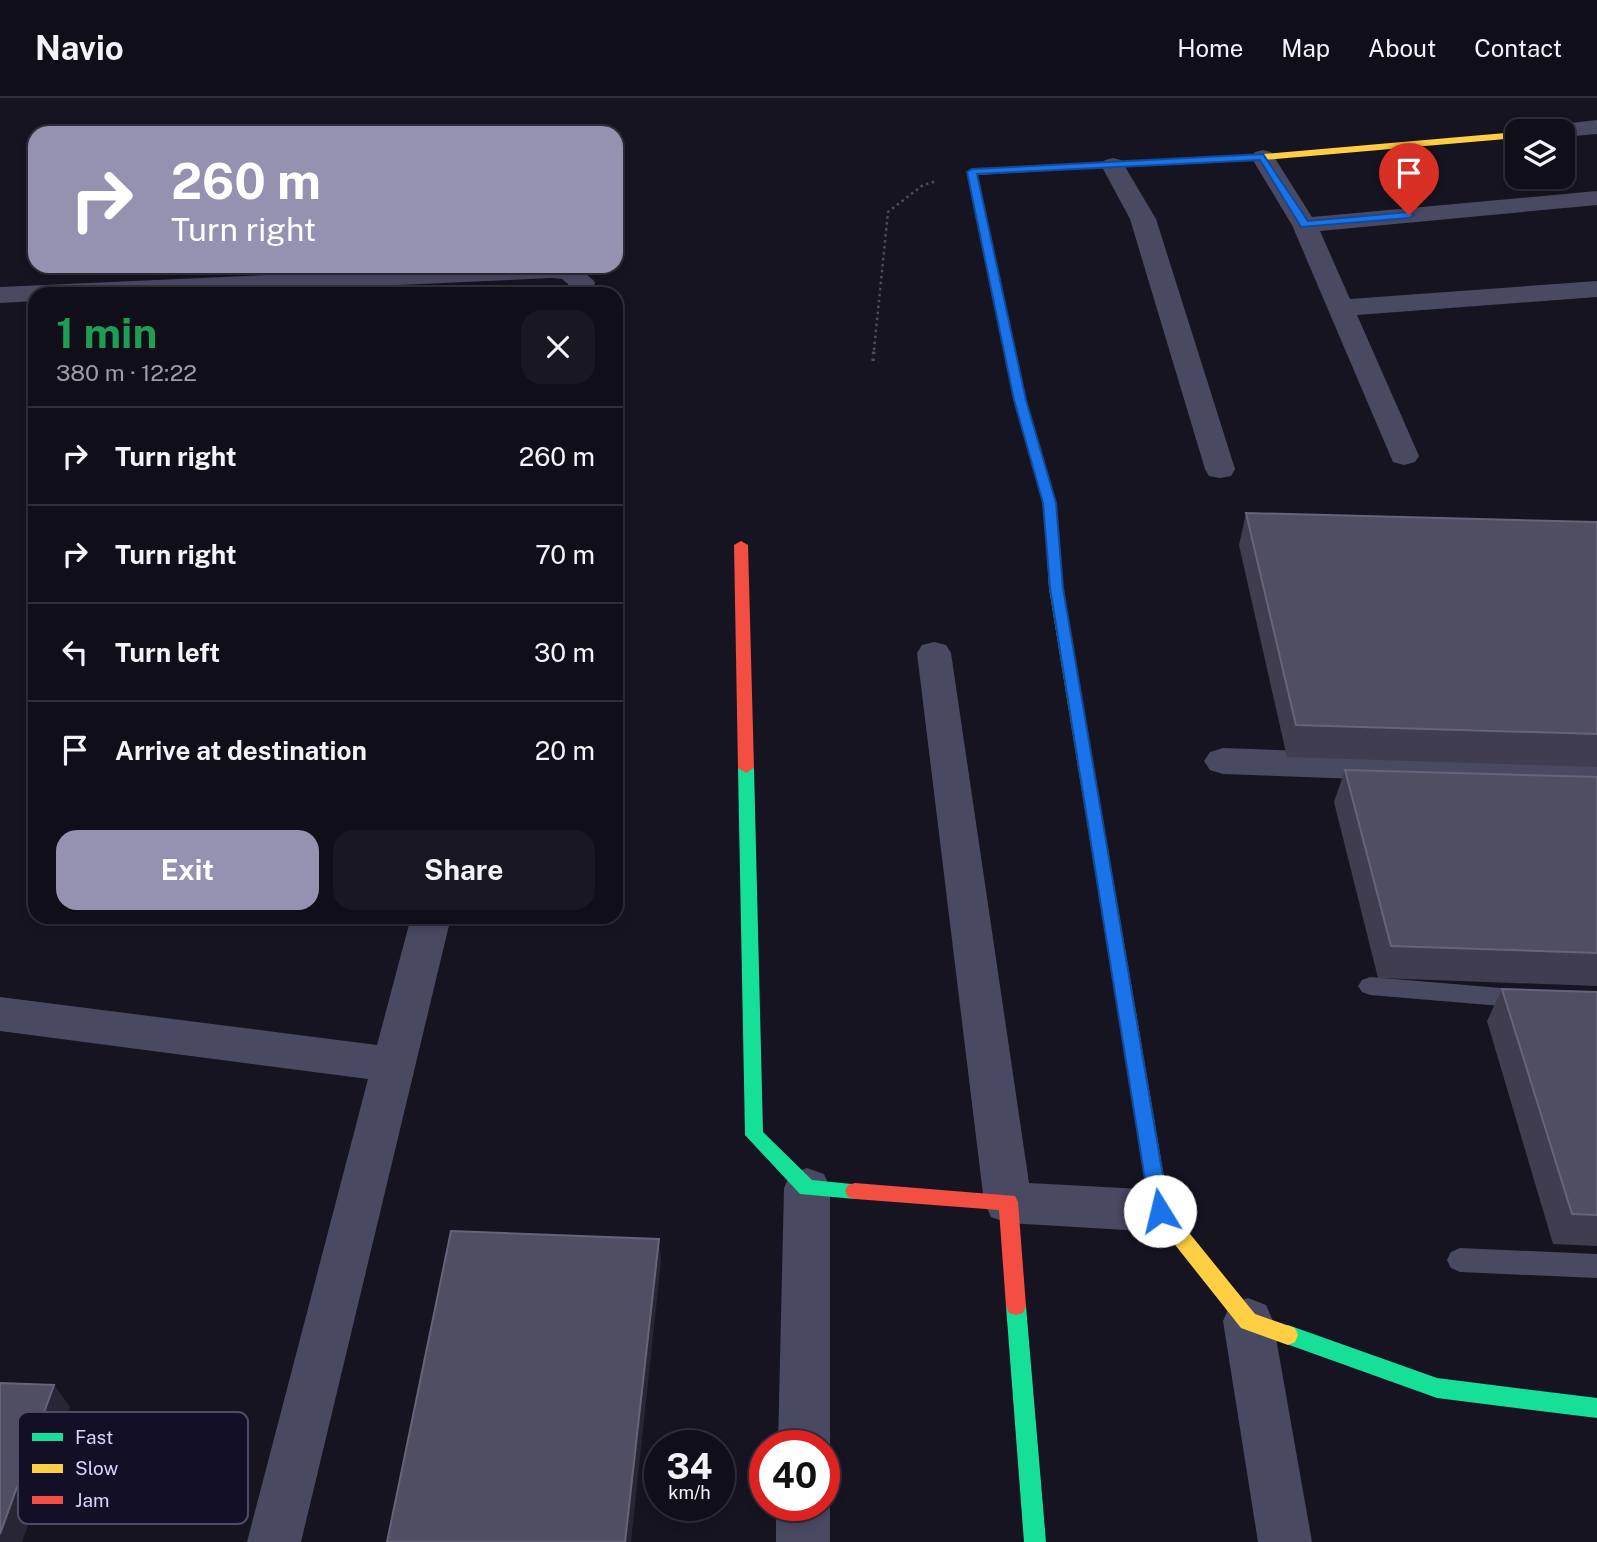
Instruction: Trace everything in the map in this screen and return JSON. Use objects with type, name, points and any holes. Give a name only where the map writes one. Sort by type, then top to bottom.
[{"type":"street","points":[[1575,129],[1597,127]]},
{"type":"street","points":[[1285,1542],[1248,1321],[1160,1211],[1056,588],[1050,503],[1020,400],[972,172],[1263,157],[1505,136]]},
{"type":"street","points":[[1263,157],[1305,225],[1404,456]]},
{"type":"street","points":[[1113,165],[1143,219],[1220,469]]},
{"type":"street","points":[[1305,225],[1595,200]]},
{"type":"street","points":[[177,287],[486,273]]},
{"type":"street","points":[[571,273],[582,282],[581,287]]},
{"type":"street","points":[[1340,308],[1597,289]]},
{"type":"street","points":[[0,295],[28,294]]},
{"type":"street","points":[[741,545],[754,1135],[807,1188],[1160,1211]]},
{"type":"street","points":[[934,653],[1008,1202],[1035,1542]]},
{"type":"street","points":[[1223,761],[1597,775]]},
{"type":"street","points":[[275,1542],[429,924]]},
{"type":"street","points":[[0,1014],[396,1065]]},
{"type":"street","points":[[804,1430],[807,1188]]},
{"type":"street","points":[[1248,1321],[1437,1388],[1597,1408]]},
{"type":"street","points":[[803,1521],[803,1542]]},
{"type":"lane","points":[[1370,986],[1544,1000]]},
{"type":"lane","points":[[1460,1260],[1597,1266]]},
{"type":"path","points":[[873,361],[888,212],[923,185],[972,172]]},
{"type":"building","points":[[1246,513],[1597,522],[1597,734],[1296,725]]},
{"type":"building","points":[[1345,770],[1597,777],[1597,953],[1391,946]]},
{"type":"building","points":[[1502,989],[1597,992],[1597,1215],[1572,1214]]},
{"type":"building","points":[[451,1231],[659,1239],[625,1542],[387,1542]]},
{"type":"building","points":[[0,1383],[54,1385],[44,1412],[18,1412],[18,1484],[0,1534]]},
{"type":"traffic: fast","points":[[998,297],[1020,400],[1050,503],[1056,588],[1127,1013]]},
{"type":"traffic: fast","points":[[746,768],[754,1135],[807,1188],[855,1191]]},
{"type":"traffic: fast","points":[[1016,1306],[1035,1542]]},
{"type":"traffic: fast","points":[[1288,1335],[1437,1388],[1597,1408]]},
{"type":"traffic: slow","points":[[1106,165],[1263,157],[1505,136]]},
{"type":"traffic: slow","points":[[1127,1013],[1160,1211],[1248,1321],[1288,1335]]},
{"type":"traffic: jam","points":[[998,297],[972,172],[1106,165]]},
{"type":"traffic: jam","points":[[741,545],[746,768]]},
{"type":"traffic: jam","points":[[855,1191],[1008,1202],[1016,1306]]},
{"type":"route","points":[[1160,1211],[1056,588],[1050,503],[1020,400],[972,172],[1263,157],[1305,225],[1409,215]]}]
